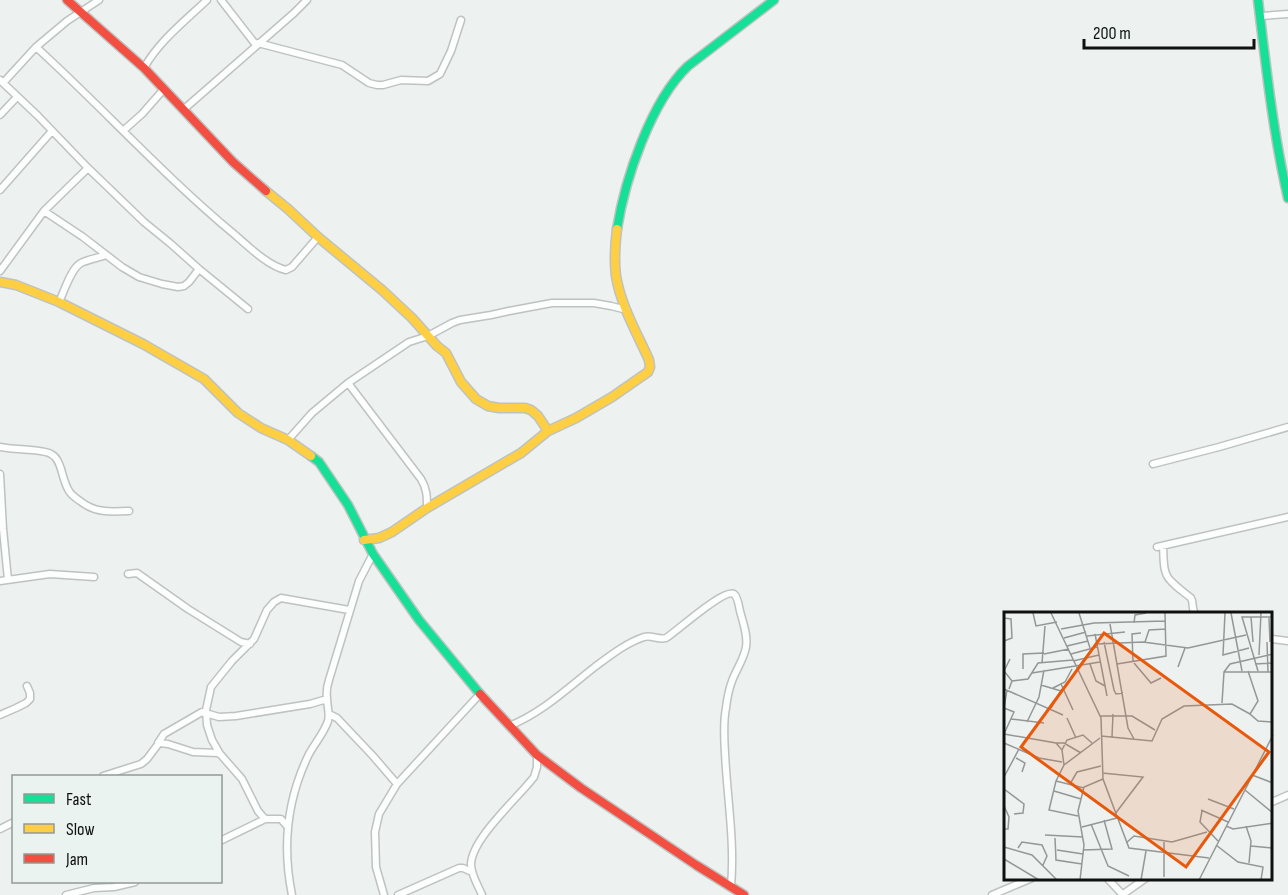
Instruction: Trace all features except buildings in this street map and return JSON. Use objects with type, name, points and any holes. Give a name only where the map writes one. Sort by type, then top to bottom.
[{"type":"street","points":[[67,0],[144,68],[233,162],[412,318],[446,353],[461,382],[476,399],[488,406],[531,410],[548,431]]},
{"type":"street","points":[[99,0],[67,21],[36,47],[1,82],[144,222],[249,309]]},
{"type":"street","points":[[144,68],[159,46],[207,0]]},
{"type":"street","points":[[220,0],[257,44],[342,65],[369,83],[376,85],[401,80],[428,81],[440,74],[451,51],[461,20]]},
{"type":"street","points":[[183,110],[307,0]]},
{"type":"street","points":[[364,540],[385,536],[427,508],[521,453],[548,431],[576,418],[648,372],[650,360],[627,310],[615,272],[617,224],[624,193],[654,117],[680,74],[693,61],[774,0]]},
{"type":"street","points":[[1258,0],[1288,198]]},
{"type":"street","points":[[1261,16],[1288,14]]},
{"type":"street","points":[[36,47],[216,219],[259,255],[286,270],[292,267],[318,237]]},
{"type":"street","points":[[124,130],[164,89]]},
{"type":"street","points":[[0,115],[17,97]]},
{"type":"street","points":[[0,190],[52,132]]},
{"type":"street","points":[[0,271],[44,211],[88,168]]},
{"type":"street","points":[[44,211],[139,277],[177,287],[189,282],[199,269]]},
{"type":"street","points":[[59,302],[72,272],[81,262],[106,255]]},
{"type":"street","points":[[0,282],[16,285],[59,302],[143,344],[204,379],[238,413],[261,428],[288,440],[319,462],[348,505],[364,540],[419,620],[480,694],[537,755],[581,788],[733,890],[744,895]]},
{"type":"street","points":[[288,440],[312,413],[348,383],[410,342],[460,320],[552,303],[594,303],[627,310]]},
{"type":"street","points":[[348,383],[421,479],[428,494],[427,508]]},
{"type":"street","points":[[1153,464],[1288,427]]},
{"type":"street","points":[[0,447],[49,452],[58,461],[68,490],[81,502],[103,512],[129,511]]},
{"type":"street","points":[[0,474],[8,580]]},
{"type":"street","points":[[1194,612],[1191,598],[1167,576],[1160,547],[1288,517]]},
{"type":"street","points":[[292,895],[286,853],[287,826],[292,802],[309,755],[327,722],[329,714],[327,689],[349,610],[359,581],[373,554]]},
{"type":"street","points":[[128,574],[137,573],[188,609],[241,642],[250,644]]},
{"type":"street","points":[[0,581],[51,574],[94,577]]},
{"type":"street","points":[[509,726],[533,715],[622,648],[641,638],[651,636],[666,638],[708,606],[730,593],[734,594],[746,637],[746,645],[731,684],[725,712],[725,768],[733,890]]},
{"type":"street","points":[[265,819],[258,811],[242,779],[220,754],[212,740],[206,713],[211,687],[254,639],[267,610],[279,599],[349,610]]},
{"type":"street","points":[[1273,639],[1288,641]]},
{"type":"street","points":[[0,715],[30,699],[27,686]]},
{"type":"street","points":[[384,895],[376,867],[375,832],[379,814],[397,784],[480,694]]},
{"type":"street","points":[[109,775],[141,764],[164,734],[202,712],[219,717],[236,716],[327,699]]},
{"type":"street","points":[[329,714],[336,718],[373,756],[397,784]]},
{"type":"street","points":[[157,744],[162,743],[193,752],[220,754]]},
{"type":"street","points":[[482,895],[472,872],[471,862],[474,850],[492,825],[534,777],[537,755]]},
{"type":"street","points":[[1273,802],[1288,795]]},
{"type":"street","points":[[222,840],[265,819],[281,819],[287,826]]},
{"type":"street","points":[[398,895],[459,868],[472,872]]},
{"type":"street","points":[[992,895],[1030,880]]},
{"type":"street","points":[[1108,880],[1122,895],[1144,880]]},
{"type":"street","points":[[66,895],[131,883]]},
{"type":"traffic: fast","points":[[617,229],[633,165],[662,99],[688,66],[774,0]]},
{"type":"traffic: fast","points":[[1258,0],[1274,124],[1288,198]]},
{"type":"traffic: fast","points":[[311,456],[319,462],[348,505],[373,554],[419,620],[480,694]]},
{"type":"traffic: slow","points":[[266,191],[412,318],[446,353],[461,382],[476,399],[488,406],[531,410],[548,431]]},
{"type":"traffic: slow","points":[[364,540],[379,538],[392,532],[427,508],[521,453],[548,431],[612,397],[648,372],[649,360],[618,287],[615,265],[617,229]]},
{"type":"traffic: slow","points":[[0,282],[16,285],[59,302],[143,344],[204,379],[238,413],[261,428],[288,440],[311,456]]},
{"type":"traffic: jam","points":[[67,0],[144,68],[233,162],[266,191]]},
{"type":"traffic: jam","points":[[480,694],[537,755],[581,788],[744,895]]}]
